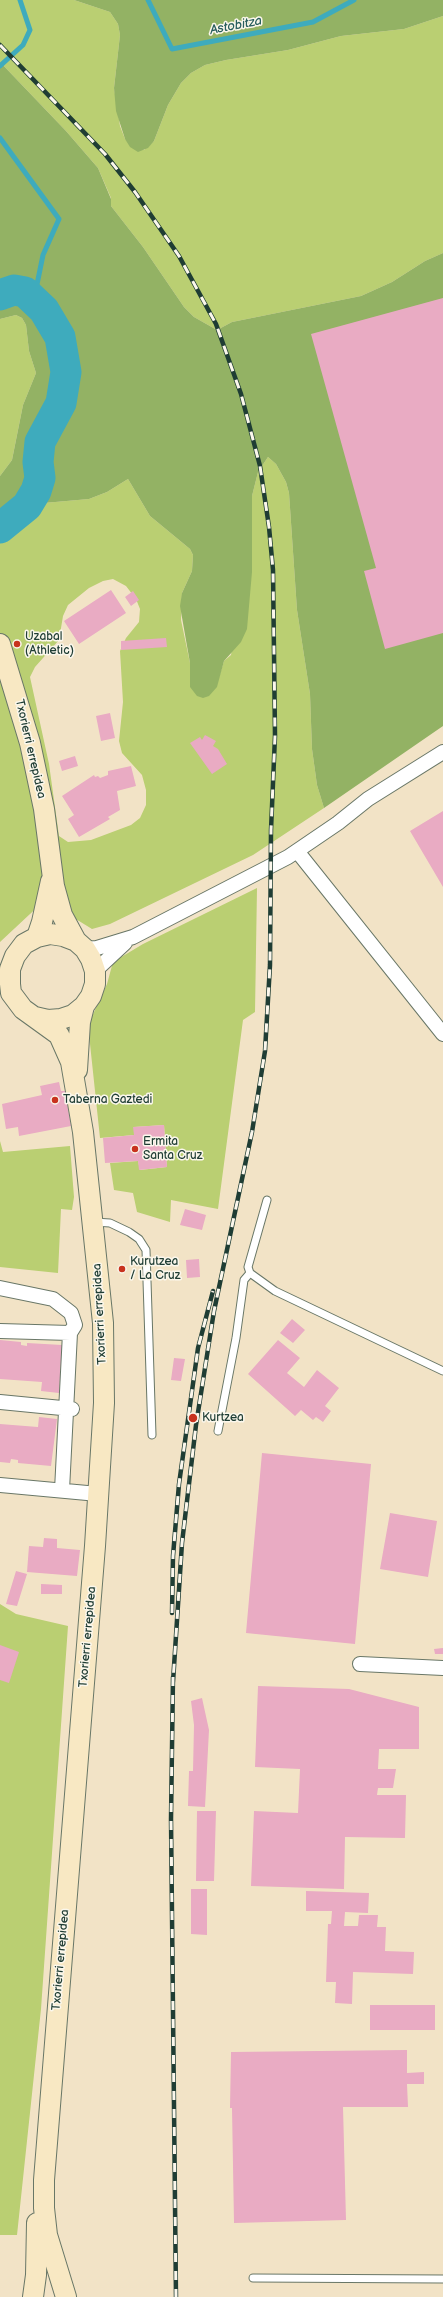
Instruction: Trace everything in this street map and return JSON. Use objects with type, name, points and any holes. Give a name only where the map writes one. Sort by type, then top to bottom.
[{"type":"street","name":"Txorierri errepidea","points":[[0,644],[30,743],[44,809],[54,886],[62,915],[80,945],[91,959],[95,972],[95,984],[91,996],[84,1006],[74,1015],[61,1019],[48,1020],[35,1017]]},
{"type":"street","points":[[80,945],[97,948],[134,937],[297,851],[368,799],[443,752]]},
{"type":"street","points":[[297,851],[443,1034]]},
{"type":"street","name":"Txorierri errepidea","points":[[37,937],[51,884],[51,857]]},
{"type":"street","name":"Txorierri errepidea","points":[[66,2297],[47,2235],[44,2208],[44,2180],[98,1494],[104,1403],[103,1323],[94,1222],[77,1095],[71,1062],[59,1035],[24,1009],[6,992],[10,969],[15,956],[24,944],[37,937],[50,934],[64,936],[80,945]]},
{"type":"street","points":[[95,972],[107,959],[134,937]]},
{"type":"street","name":"Txorierri errepidea","points":[[77,1095],[77,1065],[80,1022],[84,1006]]},
{"type":"street","points":[[0,1288],[53,1299],[71,1313],[75,1325],[70,1333],[69,1409],[62,1490]]},
{"type":"street","points":[[0,1331],[70,1333]]},
{"type":"street","points":[[0,1402],[69,1409]]},
{"type":"street","points":[[0,1485],[98,1494]]},
{"type":"street","points":[[360,1664],[443,1668]]},
{"type":"street","name":"Txorierri errepidea","points":[[33,2297],[36,2275],[37,2220],[44,2180]]},
{"type":"lane","points":[[266,1200],[248,1267],[250,1273],[275,1291],[443,1372]]},
{"type":"lane","points":[[94,1222],[110,1223],[129,1232],[139,1239],[146,1250],[152,1435]]},
{"type":"lane","points":[[218,1431],[236,1338],[244,1280],[250,1273]]},
{"type":"lane","points":[[253,2278],[443,2279]]},
{"type":"green space","points":[[0,0],[74,0],[110,12],[118,24],[120,35],[114,88],[120,126],[125,139],[144,150],[154,141],[168,105],[181,83],[191,73],[205,65],[288,50],[341,36],[404,29],[443,16],[443,253],[425,261],[392,282],[361,296],[232,322],[217,330],[194,317],[184,307],[143,247],[111,206],[111,198],[98,168],[66,131],[0,62]]},
{"type":"green space","points":[[74,0],[443,0],[443,16],[404,29],[341,36],[288,50],[205,65],[191,73],[181,83],[168,105],[154,141],[148,148],[138,152],[130,147],[125,139],[116,111],[114,88],[120,35],[118,24],[110,12]]},
{"type":"green space","points":[[0,62],[66,131],[98,168],[111,199],[111,206],[143,247],[184,307],[194,317],[217,330],[232,322],[361,296],[392,282],[425,261],[443,253],[443,726],[324,808],[317,785],[312,749],[310,694],[297,610],[289,493],[286,482],[276,464],[268,457],[258,472],[252,496],[252,572],[247,629],[241,642],[224,661],[217,687],[209,696],[203,698],[197,696],[190,687],[190,663],[180,606],[182,593],[192,571],[193,555],[190,549],[150,516],[128,479],[107,492],[89,499],[44,503],[0,522],[0,476],[12,460],[23,405],[36,373],[29,351],[26,325],[22,318],[16,315],[0,319]]},
{"type":"green space","points":[[16,315],[22,318],[26,325],[29,351],[36,373],[23,405],[12,460],[0,476],[0,319]]},
{"type":"green space","points":[[268,457],[276,464],[286,482],[289,493],[297,610],[310,694],[312,749],[317,785],[324,808],[253,855],[110,924],[92,929],[45,900],[0,942],[0,522],[44,503],[89,499],[107,492],[128,479],[150,516],[190,549],[193,555],[192,571],[182,593],[181,620],[190,663],[190,687],[216,687],[224,661],[231,655],[251,523],[252,496],[258,472]],"holes":[[[113,579],[126,586],[136,599],[140,609],[139,622],[126,638],[120,651],[123,702],[119,741],[122,753],[142,775],[146,790],[146,805],[140,818],[131,825],[91,840],[68,842],[59,836],[49,764],[30,677],[35,667],[59,640],[63,616],[68,605],[89,588],[103,581]]]},
{"type":"green space","points":[[257,888],[255,1012],[243,1020],[218,1209],[171,1200],[170,1222],[137,1212],[133,1193],[114,1190],[110,1163],[138,1161],[140,1170],[167,1167],[164,1125],[134,1127],[134,1135],[100,1138],[88,1025],[107,984],[113,962],[143,944]]},
{"type":"green space","points":[[0,1141],[3,1152],[70,1146],[74,1197],[72,1210],[61,1209],[58,1273],[0,1267]]},
{"type":"green space","points":[[0,1604],[16,1614],[68,1626],[41,2009],[17,2235],[0,2235]]},
{"type":"building","points":[[443,298],[443,633],[385,649],[364,571],[376,568],[311,334]]},
{"type":"building","points":[[111,590],[126,613],[79,644],[64,621]]},
{"type":"building","points":[[133,591],[139,600],[131,606],[125,597]]},
{"type":"building","points":[[166,638],[167,647],[121,650],[121,641]]},
{"type":"building","points":[[110,713],[115,738],[101,741],[96,716]]},
{"type":"building","points":[[205,735],[216,741],[213,746],[218,749],[227,764],[212,774],[190,743],[200,737],[202,740]]},
{"type":"building","points":[[75,756],[78,766],[62,771],[59,761]]},
{"type":"building","points":[[131,766],[136,786],[117,791],[120,810],[108,817],[110,819],[79,837],[68,819],[74,815],[62,796],[94,775],[95,777],[98,776],[100,778],[108,775],[108,771]]},
{"type":"building","points":[[443,811],[443,887],[410,831]]},
{"type":"building","points":[[59,1082],[61,1091],[65,1091],[71,1126],[19,1136],[18,1127],[6,1129],[2,1104],[42,1095],[40,1086]]},
{"type":"building","name":"Ermita Santa Cruz","points":[[164,1125],[167,1167],[139,1170],[138,1161],[105,1163],[103,1138],[134,1135],[133,1127]]},
{"type":"building","points":[[185,1209],[206,1215],[202,1230],[180,1225]]},
{"type":"building","points":[[199,1259],[200,1277],[187,1278],[186,1260]]},
{"type":"building","points":[[292,1319],[305,1330],[293,1343],[280,1333]]},
{"type":"building","points":[[0,1340],[21,1342],[21,1345],[27,1346],[27,1343],[62,1345],[59,1393],[41,1391],[42,1382],[0,1379]]},
{"type":"building","points":[[278,1340],[300,1358],[287,1373],[304,1387],[317,1370],[339,1388],[325,1406],[331,1411],[323,1422],[316,1417],[313,1420],[301,1410],[295,1416],[248,1374]]},
{"type":"building","points":[[174,1358],[185,1359],[181,1381],[171,1380]]},
{"type":"building","points":[[39,1417],[57,1419],[51,1466],[18,1463],[18,1460],[11,1459],[10,1463],[0,1462],[0,1424],[38,1427]]},
{"type":"building","points":[[262,1453],[371,1464],[355,1644],[246,1633]]},
{"type":"building","points":[[390,1513],[437,1521],[428,1577],[380,1569]]},
{"type":"building","points":[[44,1538],[57,1539],[57,1548],[80,1550],[77,1576],[27,1572],[29,1546],[43,1547]]},
{"type":"building","points":[[16,1571],[27,1574],[17,1606],[6,1604]]},
{"type":"building","points":[[41,1584],[62,1585],[62,1594],[41,1594]]},
{"type":"building","points":[[0,1645],[19,1652],[9,1683],[0,1680]]},
{"type":"building","points":[[443,1648],[443,1654],[435,1654],[434,1649]]},
{"type":"building","points":[[258,1686],[349,1689],[419,1707],[419,1749],[379,1749],[378,1769],[396,1769],[393,1788],[378,1788],[377,1795],[406,1795],[405,1838],[345,1837],[344,1889],[251,1886],[254,1811],[298,1813],[300,1769],[255,1767]]},
{"type":"building","points":[[202,1698],[209,1730],[205,1807],[188,1806],[189,1771],[193,1771],[194,1725],[191,1701]]},
{"type":"building","points":[[197,1811],[216,1811],[214,1881],[196,1881]]},
{"type":"building","points":[[191,1889],[207,1889],[207,1935],[191,1934]]},
{"type":"building","points":[[306,1891],[369,1893],[368,1913],[345,1912],[344,1926],[358,1926],[359,1915],[378,1915],[377,1927],[386,1927],[385,1951],[414,1952],[413,1974],[353,1972],[352,2004],[335,2003],[336,1982],[326,1982],[328,1924],[331,1924],[332,1911],[306,1911]]},
{"type":"building","points":[[370,2005],[435,2005],[435,2030],[370,2030]]},
{"type":"building","points":[[407,2050],[407,2073],[424,2072],[424,2084],[407,2084],[408,2107],[343,2107],[346,2220],[234,2223],[232,2108],[230,2108],[231,2052]]},
{"type":"waterway","name":"Astobitza","points":[[0,66],[23,45],[30,30],[20,0]]},
{"type":"waterway","name":"Astobitza","points":[[148,0],[172,49],[313,22],[354,0]]},
{"type":"waterway","name":"Astobitza","points":[[0,138],[59,219],[43,255],[34,299]]},
{"type":"waterway","points":[[0,295],[14,290],[25,292],[44,310],[60,337],[66,372],[61,403],[40,442],[38,462],[40,478],[36,491],[27,506],[0,528]]},
{"type":"railway","points":[[0,45],[105,154],[135,192],[179,256],[216,324],[241,394],[260,466],[269,527],[273,570],[275,736],[271,830],[270,965],[265,1051],[252,1132],[214,1311],[196,1425],[182,1543],[173,1682]]},
{"type":"railway","points":[[172,1613],[173,1556],[179,1484],[198,1348],[213,1291]]},
{"type":"railway","points":[[173,1677],[171,1819],[176,2297]]},
{"type":"place","name":"Uzabal (Athletic)","points":[[17,644]]},
{"type":"place","name":"Taberna Gaztedi","points":[[55,1100]]},
{"type":"place","name":"Ermita Santa Cruz","points":[[135,1149]]},
{"type":"place","name":"Kurutzea / La Cruz","points":[[122,1269]]},
{"type":"place","name":"Kurtzea","points":[[193,1418]]}]
